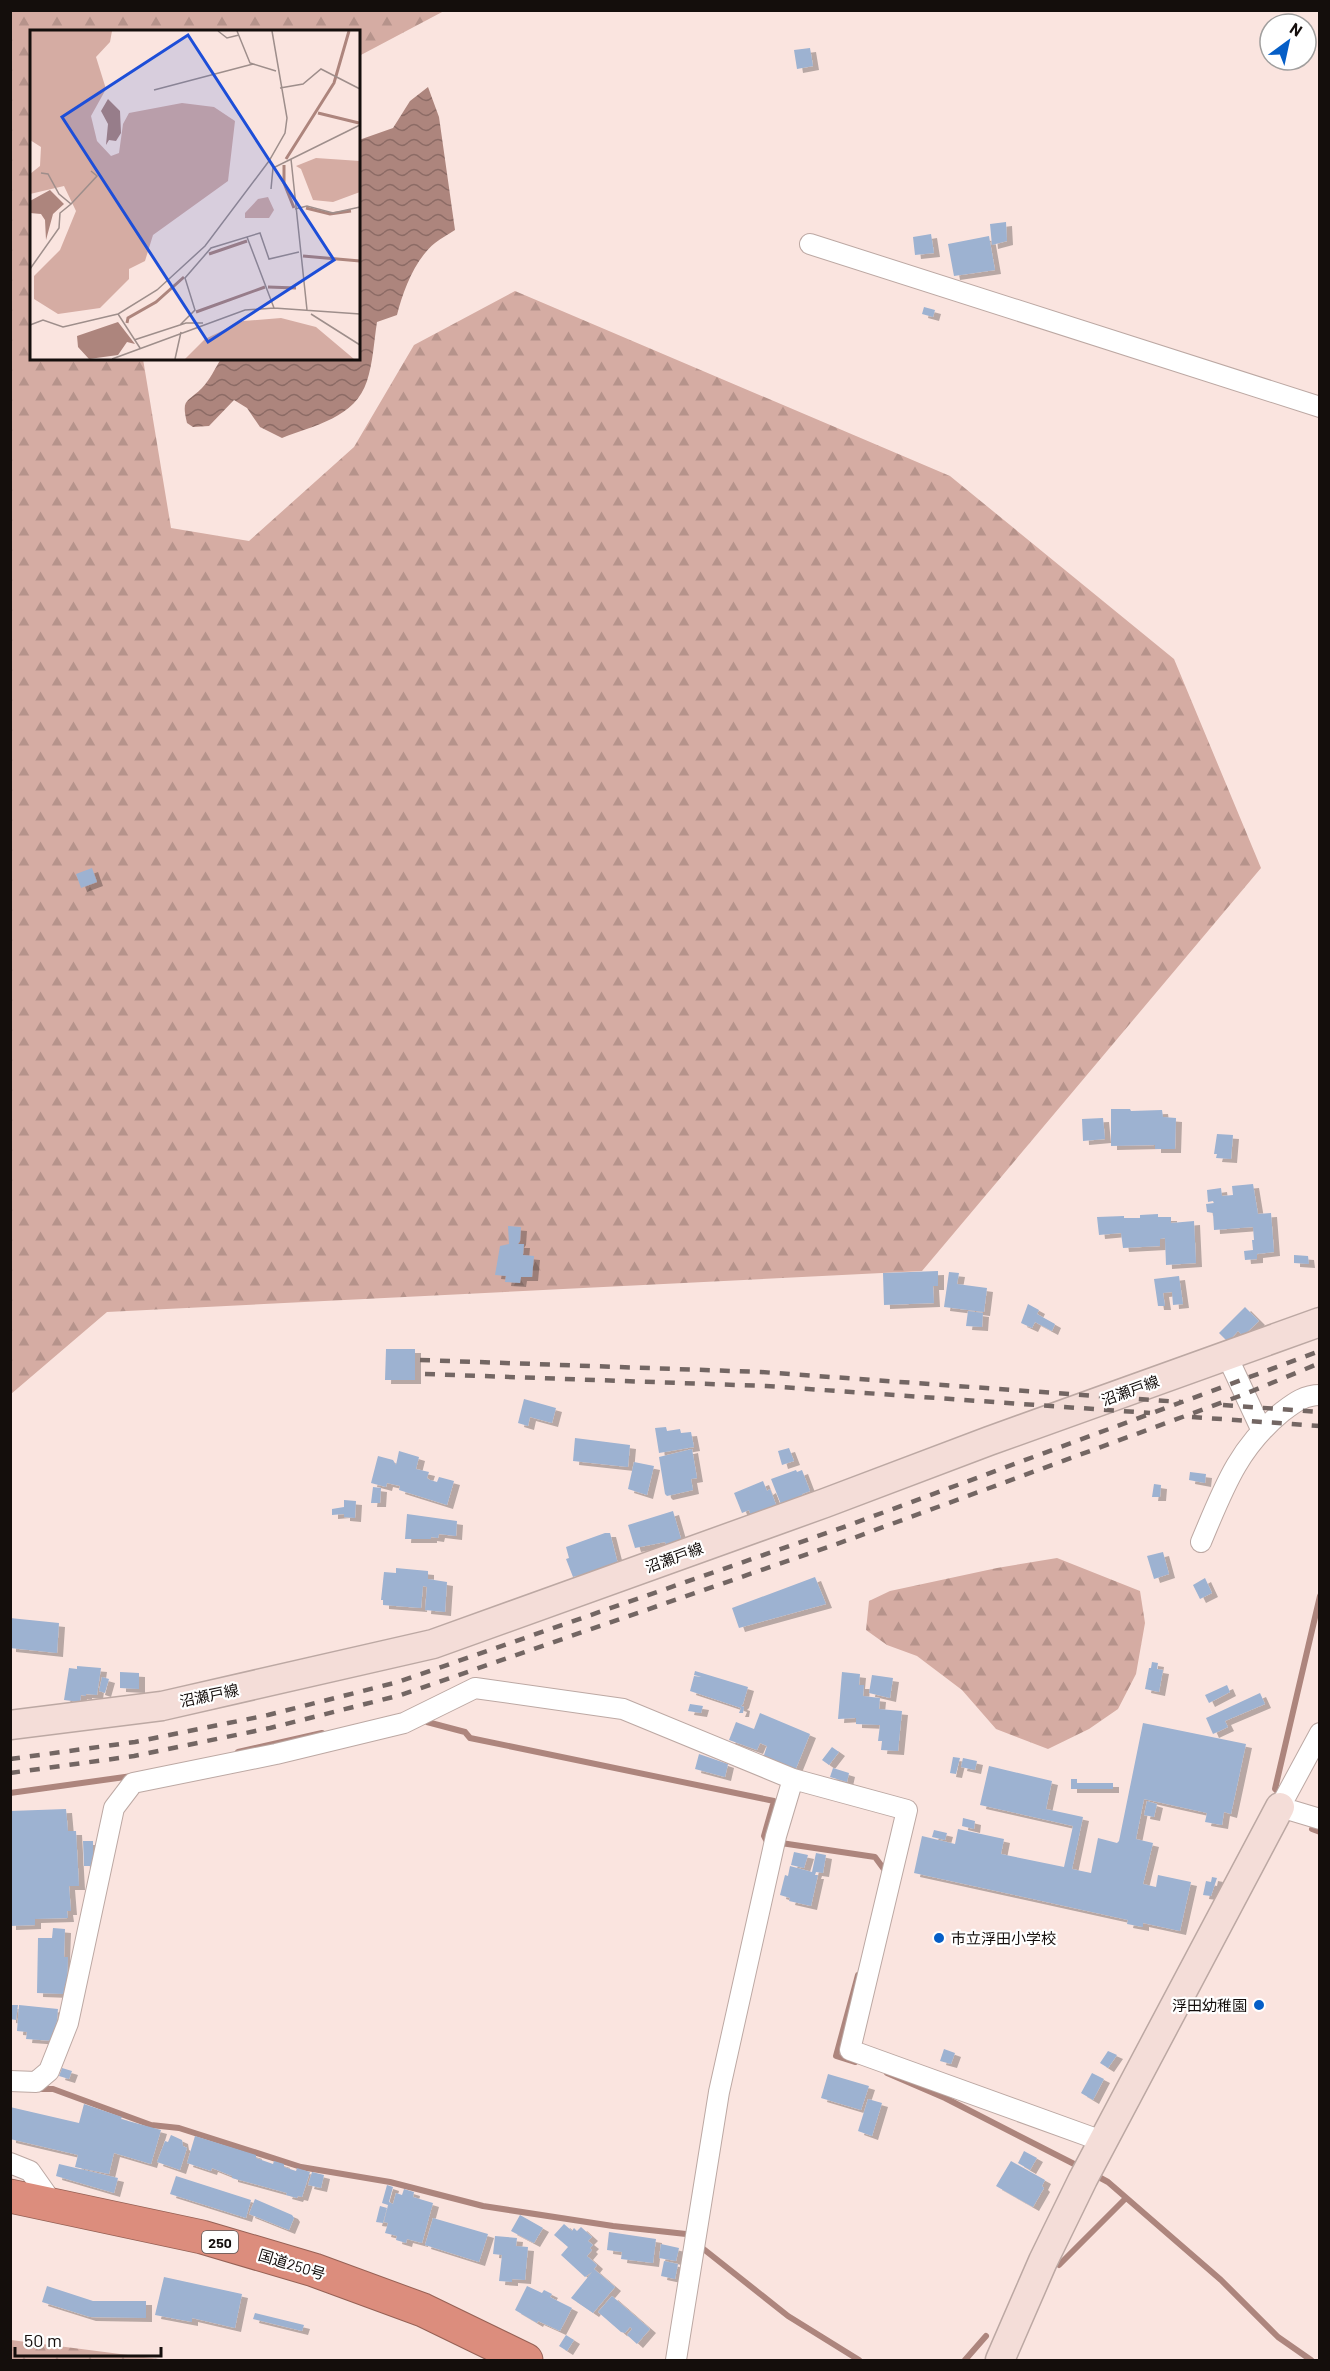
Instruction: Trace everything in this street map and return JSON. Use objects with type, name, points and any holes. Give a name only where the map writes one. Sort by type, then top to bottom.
[{"type":"highway","name":"国道250号","points":[[10,2196],[202,2237],[314,2270],[423,2310],[526,2361]]},
{"type":"main road","name":"沼瀬戸線","points":[[10,1725],[162,1706],[433,1644],[1320,1322]]},
{"type":"main road","points":[[1000,2361],[1043,2261],[1093,2160],[1280,1807]]},
{"type":"street","points":[[810,244],[1320,406]]},
{"type":"street","points":[[1227,1356],[1261,1429]]},
{"type":"street","points":[[1201,1542],[1234,1467],[1261,1429],[1296,1401],[1311,1395],[1320,1395]]},
{"type":"street","points":[[10,2081],[36,2082],[49,2072],[68,2023],[114,1808],[134,1783],[276,1754],[404,1723],[476,1688],[623,1709],[793,1779],[907,1810],[850,2050],[1093,2160]]},
{"type":"street","points":[[1320,1733],[1280,1807],[1320,1819]]},
{"type":"street","points":[[676,2361],[719,2092],[776,1836],[793,1779]]},
{"type":"street","points":[[10,2163],[30,2171],[54,2205]]},
{"type":"green space","points":[[11,11],[444,11],[360,55],[360,30],[30,30],[30,360],[143,360],[171,528],[249,541],[354,447],[414,345],[515,291],[950,476],[1174,659],[1261,868],[922,1271],[107,1312],[11,1394]]},
{"type":"green space","points":[[1057,1558],[1140,1591],[1145,1623],[1136,1674],[1118,1709],[1089,1729],[1048,1749],[996,1729],[962,1690],[917,1656],[887,1645],[866,1630],[869,1601],[890,1591],[997,1568]]},
{"type":"green space","points":[[11,2340],[167,2360],[11,2360]]},
{"type":"water","points":[[428,87],[439,117],[455,230],[435,243],[421,258],[406,286],[397,315],[377,322],[371,367],[361,394],[344,412],[282,438],[260,427],[247,408],[234,400],[209,426],[193,427],[187,423],[185,405],[205,385],[220,360],[360,360],[360,140],[393,128],[410,101]]},
{"type":"building","points":[[810,48],[813,66],[797,69],[794,50]]},
{"type":"building","points":[[1006,222],[1007,241],[992,245],[990,224]]},
{"type":"building","points":[[931,234],[934,253],[915,255],[913,237]]},
{"type":"building","points":[[989,236],[995,270],[954,276],[948,244]]},
{"type":"building","points":[[924,307],[935,310],[933,317],[922,314]]},
{"type":"building","points":[[92,868],[97,882],[81,888],[76,874]]},
{"type":"building","points":[[1111,1109],[1162,1110],[1163,1117],[1176,1118],[1175,1149],[1155,1149],[1155,1145],[1111,1146]]},
{"type":"building","points":[[1103,1118],[1105,1139],[1083,1141],[1082,1119]]},
{"type":"building","points":[[1217,1134],[1233,1135],[1231,1159],[1216,1158],[1217,1154],[1214,1154]]},
{"type":"building","points":[[1253,1184],[1258,1214],[1271,1213],[1274,1252],[1257,1254],[1257,1259],[1245,1260],[1244,1251],[1253,1250],[1253,1227],[1214,1230],[1213,1213],[1207,1212],[1206,1204],[1214,1203],[1213,1201],[1208,1202],[1207,1190],[1221,1188],[1222,1196],[1233,1195],[1232,1186]]},
{"type":"building","points":[[1158,1214],[1158,1217],[1171,1217],[1171,1223],[1194,1221],[1196,1263],[1166,1265],[1165,1238],[1160,1239],[1160,1246],[1123,1248],[1121,1233],[1099,1235],[1097,1217],[1140,1218],[1140,1215]]},
{"type":"building","points":[[508,1226],[521,1227],[518,1244],[524,1244],[523,1255],[534,1256],[532,1277],[521,1277],[520,1283],[505,1282],[506,1276],[495,1275],[500,1246],[509,1244]]},
{"type":"building","points":[[1294,1255],[1308,1256],[1309,1264],[1294,1263]]},
{"type":"building","points":[[938,1271],[938,1286],[933,1286],[934,1303],[884,1305],[883,1273]]},
{"type":"building","points":[[949,1272],[959,1273],[957,1284],[987,1288],[984,1312],[944,1307]]},
{"type":"building","points":[[1179,1276],[1183,1304],[1173,1305],[1172,1292],[1163,1293],[1165,1306],[1158,1306],[1154,1279]]},
{"type":"building","points":[[1028,1304],[1039,1310],[1037,1314],[1055,1324],[1052,1331],[1035,1322],[1032,1328],[1021,1323]]},
{"type":"building","points":[[1245,1307],[1259,1321],[1243,1336],[1238,1331],[1228,1342],[1219,1333]]},
{"type":"building","points":[[968,1311],[983,1313],[982,1327],[966,1326]]},
{"type":"building","points":[[386,1349],[415,1349],[415,1380],[385,1380]]},
{"type":"building","points":[[524,1399],[556,1408],[552,1423],[530,1417],[528,1426],[518,1423]]},
{"type":"building","points":[[666,1427],[667,1431],[680,1429],[681,1433],[691,1432],[694,1447],[659,1453],[655,1428]]},
{"type":"building","points":[[575,1438],[630,1445],[628,1467],[573,1461]]},
{"type":"building","points":[[789,1448],[794,1461],[782,1465],[778,1451]]},
{"type":"building","points":[[692,1449],[697,1478],[691,1479],[693,1490],[667,1496],[659,1457]]},
{"type":"building","points":[[399,1451],[419,1457],[416,1469],[429,1472],[427,1478],[430,1480],[437,1482],[439,1477],[454,1481],[447,1505],[399,1490],[400,1486],[387,1483],[386,1487],[371,1483],[378,1456],[393,1460],[396,1465]]},
{"type":"building","points":[[634,1462],[654,1466],[647,1495],[628,1489]]},
{"type":"building","points":[[796,1470],[797,1472],[802,1470],[810,1491],[802,1494],[804,1498],[782,1507],[771,1479]]},
{"type":"building","points":[[1190,1472],[1206,1474],[1205,1483],[1189,1480]]},
{"type":"building","points":[[763,1481],[767,1491],[770,1489],[777,1507],[751,1516],[749,1510],[742,1513],[734,1493]]},
{"type":"building","points":[[1154,1484],[1161,1485],[1160,1497],[1152,1497]]},
{"type":"building","points":[[373,1487],[381,1488],[380,1503],[371,1503]]},
{"type":"building","points":[[344,1500],[356,1501],[355,1518],[344,1517],[344,1514],[332,1515],[332,1509],[344,1507]]},
{"type":"building","points":[[673,1511],[682,1542],[667,1547],[665,1542],[635,1548],[628,1525]]},
{"type":"building","points":[[407,1514],[457,1521],[456,1536],[439,1534],[438,1538],[405,1539]]},
{"type":"building","points":[[610,1533],[618,1564],[573,1577],[566,1559],[569,1558],[566,1547]]},
{"type":"building","points":[[1163,1552],[1169,1574],[1154,1579],[1147,1556]]},
{"type":"building","points":[[396,1568],[428,1571],[428,1579],[447,1582],[445,1612],[425,1610],[427,1587],[423,1586],[421,1608],[383,1605],[383,1600],[381,1600],[384,1572],[396,1573]]},
{"type":"building","points":[[815,1577],[826,1604],[739,1628],[732,1608]]},
{"type":"building","points":[[1205,1578],[1212,1593],[1200,1599],[1193,1585]]},
{"type":"building","points":[[10,1618],[59,1623],[57,1653],[10,1648]]},
{"type":"building","points":[[1152,1662],[1158,1663],[1157,1669],[1163,1670],[1159,1692],[1145,1689]]},
{"type":"building","points":[[77,1666],[101,1668],[97,1695],[81,1695],[80,1702],[64,1700],[69,1668],[77,1669]]},
{"type":"building","points":[[695,1671],[748,1687],[741,1706],[744,1707],[743,1713],[739,1713],[741,1708],[690,1691],[694,1676],[702,1677],[694,1675]]},
{"type":"building","points":[[120,1672],[139,1673],[139,1689],[120,1688]]},
{"type":"building","points":[[842,1672],[860,1674],[859,1685],[864,1685],[863,1696],[880,1698],[879,1709],[902,1711],[898,1751],[881,1750],[882,1741],[878,1741],[880,1725],[856,1724],[856,1718],[838,1719]]},
{"type":"building","points":[[872,1675],[893,1678],[890,1698],[869,1693]]},
{"type":"building","points":[[102,1677],[109,1679],[105,1693],[99,1691]]},
{"type":"building","points":[[1227,1685],[1230,1692],[1209,1703],[1205,1695]]},
{"type":"building","points":[[1260,1693],[1265,1704],[1225,1721],[1228,1727],[1213,1734],[1206,1718]]},
{"type":"building","points":[[690,1704],[703,1706],[701,1713],[688,1711]]},
{"type":"building","points":[[760,1713],[810,1734],[795,1771],[763,1758],[767,1746],[760,1743],[757,1750],[729,1740],[736,1722],[754,1729]]},
{"type":"building","points":[[1143,1723],[1246,1744],[1231,1814],[1224,1812],[1222,1825],[1205,1822],[1207,1813],[1144,1799],[1136,1839],[1153,1843],[1143,1884],[1156,1887],[1158,1875],[1191,1882],[1180,1931],[1143,1923],[1143,1927],[1127,1924],[1128,1920],[914,1873],[922,1836],[955,1844],[958,1829],[1004,1839],[1001,1854],[1064,1867],[1073,1826],[980,1805],[989,1766],[1052,1781],[1046,1809],[1083,1817],[1072,1869],[1091,1873],[1098,1838],[1117,1843],[1119,1841]]},
{"type":"building","points":[[832,1747],[839,1752],[829,1765],[822,1760]]},
{"type":"building","points":[[699,1754],[728,1764],[725,1777],[695,1769]]},
{"type":"building","points":[[953,1757],[960,1758],[956,1774],[950,1773]]},
{"type":"building","points":[[963,1758],[977,1761],[975,1770],[961,1767]]},
{"type":"building","points":[[833,1768],[849,1773],[847,1782],[830,1777]]},
{"type":"building","points":[[1071,1779],[1077,1779],[1077,1783],[1113,1783],[1113,1789],[1071,1789]]},
{"type":"building","points":[[1147,1801],[1157,1804],[1154,1817],[1144,1815]]},
{"type":"building","points":[[66,1809],[68,1831],[76,1831],[79,1886],[69,1886],[71,1911],[67,1911],[68,1918],[35,1919],[35,1925],[10,1926],[10,1811]]},
{"type":"building","points":[[963,1818],[975,1821],[974,1829],[962,1826]]},
{"type":"building","points":[[934,1830],[947,1833],[945,1840],[932,1837]]},
{"type":"building","points":[[83,1841],[93,1841],[93,1866],[84,1866]]},
{"type":"building","points":[[794,1852],[808,1855],[804,1868],[791,1865]]},
{"type":"building","points":[[816,1853],[826,1855],[823,1873],[816,1872],[815,1875],[818,1875],[811,1906],[789,1901],[790,1898],[780,1895],[790,1866],[812,1872]]},
{"type":"building","points":[[1212,1877],[1217,1878],[1211,1896],[1203,1895],[1206,1881],[1211,1882]]},
{"type":"building","points":[[53,1928],[65,1929],[64,1957],[68,1957],[67,1987],[64,1987],[64,1994],[37,1993],[38,1938],[52,1938]]},
{"type":"building","points":[[10,2005],[18,2005],[16,2020],[10,2019]]},
{"type":"building","points":[[19,2005],[58,2009],[55,2041],[26,2039],[27,2032],[17,2031]]},
{"type":"building","points":[[944,2049],[955,2053],[951,2064],[940,2061]]},
{"type":"building","points":[[1108,2051],[1117,2055],[1108,2068],[1100,2063]]},
{"type":"building","points":[[62,2068],[72,2071],[69,2079],[59,2076]]},
{"type":"building","points":[[1092,2073],[1104,2079],[1093,2100],[1081,2093]]},
{"type":"building","points":[[828,2074],[869,2086],[861,2110],[821,2098]]},
{"type":"building","points":[[868,2099],[882,2103],[872,2136],[858,2131]]},
{"type":"building","points":[[84,2104],[122,2117],[121,2119],[161,2130],[151,2164],[114,2153],[109,2174],[75,2167],[78,2155],[10,2139],[10,2107],[79,2123]]},
{"type":"building","points":[[171,2135],[182,2140],[183,2146],[187,2148],[180,2170],[157,2162],[165,2141],[168,2142]]},
{"type":"building","points":[[195,2136],[256,2155],[256,2158],[273,2164],[274,2161],[296,2171],[297,2168],[310,2172],[302,2197],[286,2195],[287,2193],[232,2178],[212,2168],[211,2171],[187,2163]]},
{"type":"building","points":[[1024,2151],[1037,2158],[1030,2170],[1018,2163]]},
{"type":"building","points":[[1011,2161],[1045,2180],[1042,2186],[1044,2188],[1033,2207],[996,2186]]},
{"type":"building","points":[[59,2164],[118,2178],[114,2193],[56,2176]]},
{"type":"building","points":[[312,2172],[324,2175],[321,2188],[308,2185]]},
{"type":"building","points":[[176,2176],[251,2200],[246,2218],[170,2194]]},
{"type":"building","points":[[387,2185],[393,2187],[389,2202],[393,2204],[396,2193],[402,2195],[404,2189],[414,2192],[413,2197],[433,2203],[422,2243],[407,2239],[406,2243],[396,2240],[397,2236],[385,2233],[388,2223],[384,2222],[388,2205],[382,2203]]},
{"type":"building","points":[[255,2199],[292,2215],[294,2218],[289,2230],[249,2214]]},
{"type":"building","points":[[380,2206],[387,2208],[383,2223],[376,2222]]},
{"type":"building","points":[[520,2215],[543,2228],[534,2243],[511,2231]]},
{"type":"building","points":[[433,2218],[488,2234],[479,2262],[425,2245]]},
{"type":"building","points":[[564,2224],[572,2231],[574,2228],[577,2231],[581,2227],[592,2237],[588,2241],[593,2245],[590,2248],[592,2250],[587,2256],[597,2265],[594,2269],[615,2287],[593,2313],[571,2298],[592,2272],[585,2277],[561,2255],[568,2247],[554,2235]]},
{"type":"building","points":[[609,2232],[656,2239],[653,2263],[621,2259],[622,2252],[607,2250]]},
{"type":"building","points":[[495,2236],[517,2238],[516,2246],[528,2247],[525,2280],[499,2281],[502,2255],[493,2254]]},
{"type":"building","points":[[661,2244],[679,2248],[676,2261],[659,2258]]},
{"type":"building","points":[[664,2261],[678,2264],[675,2279],[661,2276]]},
{"type":"building","points":[[164,2277],[242,2294],[235,2328],[192,2318],[192,2322],[155,2315]]},
{"type":"building","points":[[47,2286],[93,2301],[146,2301],[146,2318],[90,2317],[42,2302]]},
{"type":"building","points":[[527,2286],[542,2293],[544,2290],[552,2294],[550,2297],[572,2308],[560,2331],[538,2321],[537,2323],[515,2310]]},
{"type":"building","points":[[612,2296],[650,2329],[637,2344],[627,2335],[632,2329],[630,2327],[625,2333],[621,2332],[598,2312]]},
{"type":"building","points":[[255,2313],[304,2325],[302,2331],[253,2319]]},
{"type":"building","points":[[566,2335],[574,2340],[567,2351],[559,2346]]},
{"type":"waterway","points":[[1277,1791],[1275,1789],[1320,1596]]},
{"type":"waterway","points":[[427,1722],[465,1732],[470,1738],[774,1801],[764,1836],[766,1840]]},
{"type":"waterway","points":[[238,1752],[322,1733]]},
{"type":"waterway","points":[[10,1793],[132,1776]]},
{"type":"waterway","points":[[1312,1829],[1320,1832]]},
{"type":"waterway","points":[[781,1843],[875,1857],[886,1872],[885,1875]]},
{"type":"waterway","points":[[855,2062],[836,2056],[858,1975]]},
{"type":"waterway","points":[[887,2073],[945,2098],[1080,2167]]},
{"type":"waterway","points":[[35,2089],[53,2089],[151,2125],[179,2128],[301,2167],[390,2182],[483,2206],[613,2226],[686,2234]]},
{"type":"waterway","points":[[1095,2175],[1108,2182],[1221,2280],[1278,2337],[1311,2360]]},
{"type":"waterway","points":[[1059,2265],[1126,2198]]},
{"type":"waterway","points":[[701,2247],[788,2316],[859,2360]]},
{"type":"waterway","points":[[965,2360],[986,2336]]},
{"type":"railway","points":[[10,1759],[135,1742],[268,1715],[398,1682],[844,1527],[1320,1351]]},
{"type":"railway","points":[[420,1360],[761,1372],[1181,1402]]},
{"type":"railway","points":[[10,1773],[134,1756],[270,1728],[401,1695],[848,1540],[1245,1394],[1320,1363]]},
{"type":"railway","points":[[425,1374],[766,1386],[1150,1413]]},
{"type":"railway","points":[[1223,1405],[1320,1412]]},
{"type":"railway","points":[[1192,1417],[1320,1426]]},
{"type":"place","name":"市立浮田小学校","points":[[939,1938]]},
{"type":"place","name":"浮田幼稚園","points":[[1259,2005]]}]
